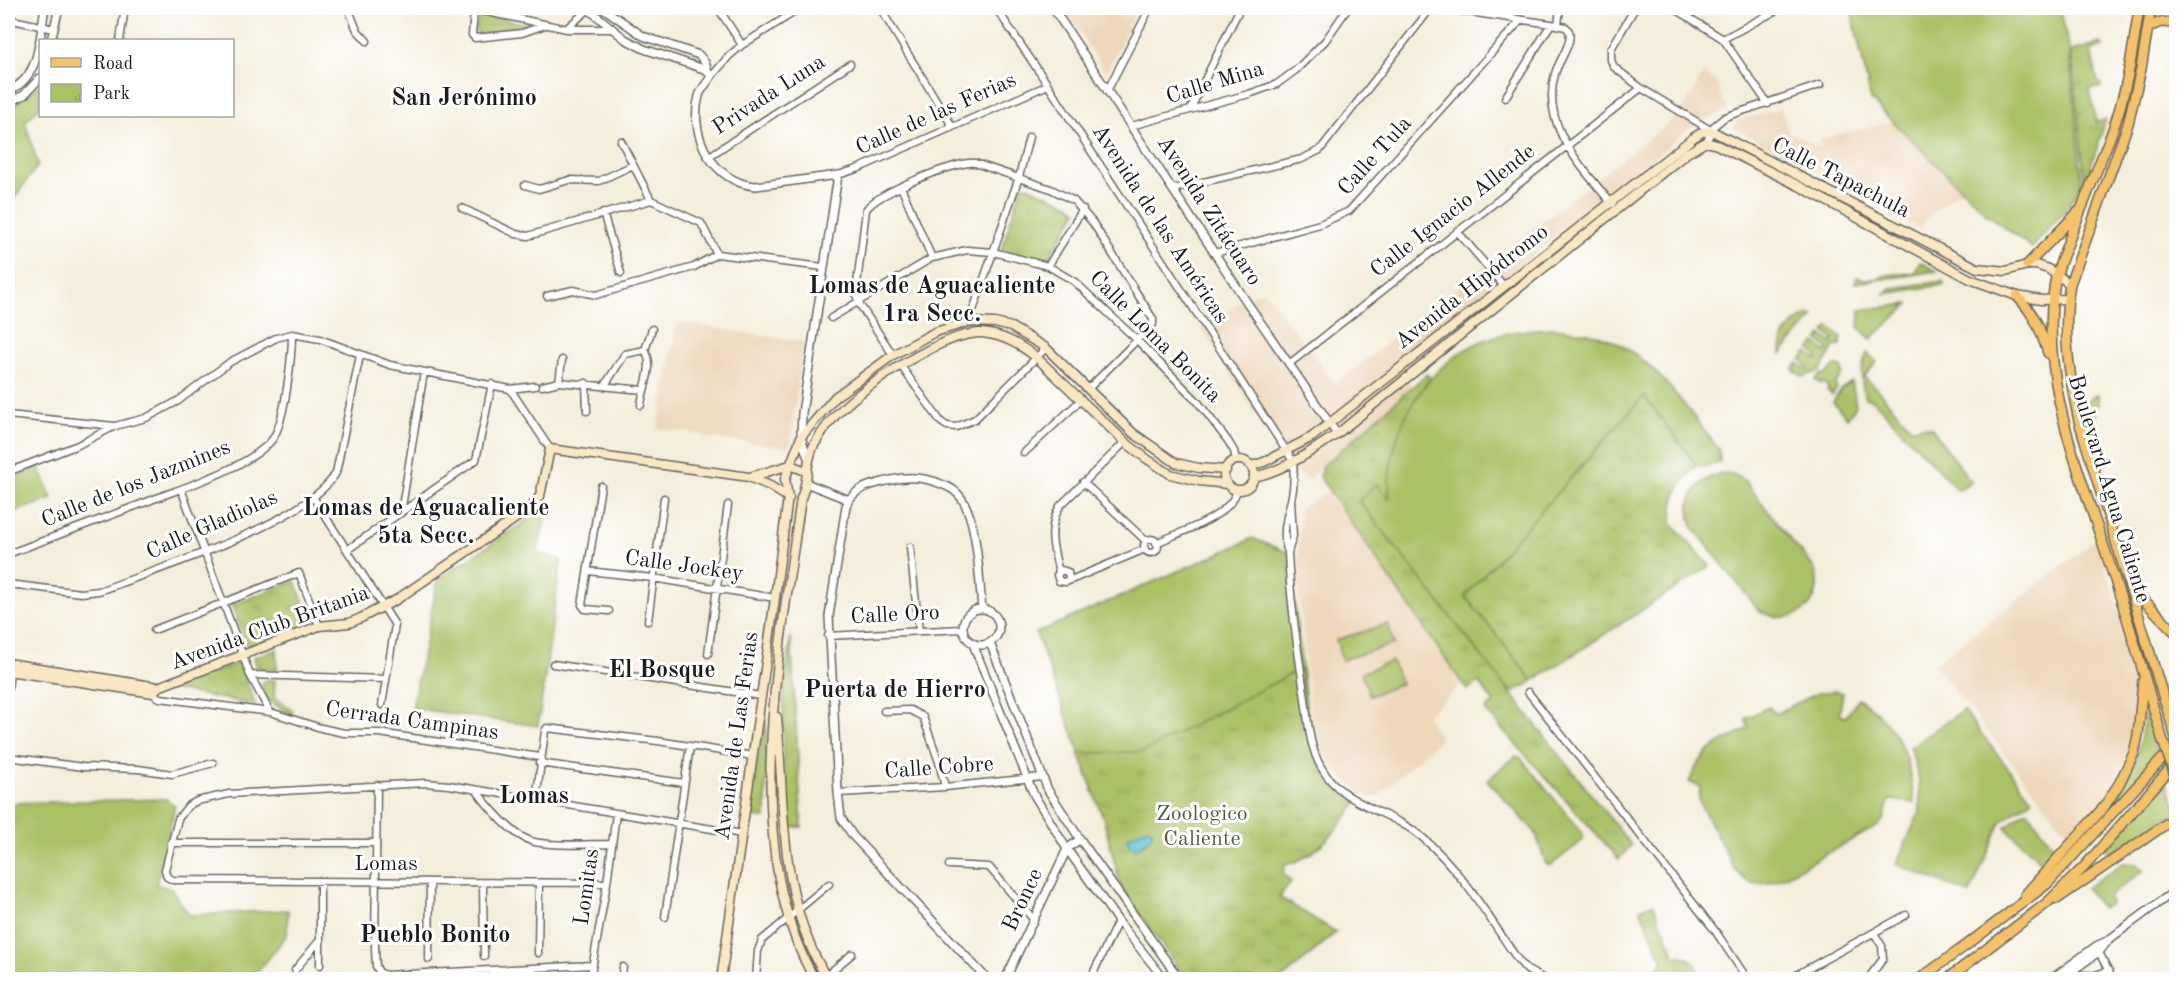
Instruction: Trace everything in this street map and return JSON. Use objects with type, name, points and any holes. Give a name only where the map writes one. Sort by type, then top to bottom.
[{"type":"main road","name":"Boulevard Agua Caliente","points":[[2139,8],[2125,90],[2112,132],[2057,274],[2052,299],[2052,364],[2066,427],[2176,778]]},
{"type":"main road","name":"Boulevard Agua Caliente","points":[[2151,8],[2142,69],[2128,124],[2070,284],[2067,299],[2066,337],[2071,387],[2079,421],[2176,738]]},
{"type":"main road","points":[[2148,28],[2160,22],[2176,23]]},
{"type":"main road","name":"Calle Tapachula","points":[[1712,131],[1977,268],[2006,271],[2027,265],[2043,267],[2070,284]]},
{"type":"main road","name":"Avenida Hipódromo","points":[[1251,466],[1264,462],[1312,437],[1610,201],[1693,138],[1702,132],[1712,131]]},
{"type":"main road","name":"Calle Tapachula","points":[[1706,142],[1717,145],[1799,186],[1955,273],[2017,296],[2067,299]]},
{"type":"main road","name":"Avenida Hipódromo","points":[[1254,477],[1293,461],[1337,434],[1694,147],[1706,142]]},
{"type":"main road","points":[[2027,265],[2082,208]]},
{"type":"main road","points":[[2017,296],[2031,311],[2040,326],[2052,364]]},
{"type":"main road","points":[[969,322],[995,323],[1011,327],[1046,348],[1133,433],[1176,463],[1226,470]]},
{"type":"main road","name":"Avenida de Las Ferias","points":[[721,980],[788,497],[785,478],[801,437],[835,397],[893,355],[935,332],[969,322]]},
{"type":"main road","points":[[814,980],[799,950],[777,864],[771,814],[771,733],[808,458],[814,444],[837,413],[859,394],[901,366],[948,341],[980,333],[1006,338],[1020,345],[1036,357],[1125,442],[1170,474],[1199,482],[1227,484],[1237,490],[1246,488],[1254,477],[1251,466],[1244,461],[1236,461],[1226,470],[1227,484]]},
{"type":"main road","points":[[550,449],[749,477],[771,486],[788,497],[801,498]]},
{"type":"main road","name":"Avenida Club Britania","points":[[154,688],[319,626],[349,623],[385,606],[536,503],[544,483],[550,449]]},
{"type":"main road","points":[[749,477],[790,465],[806,471]]},
{"type":"main road","points":[[2129,586],[2176,633]]},
{"type":"main road","points":[[8,669],[154,688]]},
{"type":"main road","points":[[2003,918],[2111,798],[2134,753],[2141,719],[2143,670]]},
{"type":"main road","points":[[775,702],[785,847],[806,938],[825,978]]},
{"type":"main road","points":[[1918,980],[2047,884],[2176,744]]},
{"type":"main road","points":[[2033,915],[2085,866],[2176,762]]},
{"type":"main road","points":[[1946,980],[2033,915],[2110,862],[2166,825],[2176,822]]},
{"type":"main road","points":[[2081,832],[2103,860],[2110,862]]},
{"type":"street","points":[[39,39],[45,8]]},
{"type":"street","points":[[51,39],[59,8]]},
{"type":"street","points":[[120,39],[125,8]]},
{"type":"street","points":[[348,8],[357,30],[367,41]]},
{"type":"street","points":[[567,28],[589,8],[612,29],[644,49],[709,73]]},
{"type":"street","points":[[603,8],[643,36],[699,55],[709,73]]},
{"type":"street","points":[[718,8],[742,45]]},
{"type":"street","points":[[801,8],[742,45],[709,73],[700,94],[697,128],[708,157],[726,177],[744,185],[756,186],[838,175],[802,413],[801,437],[808,458]]},
{"type":"street","points":[[880,8],[952,126]]},
{"type":"street","name":"Avenida de las Américas","points":[[996,8],[1293,461]]},
{"type":"street","name":"Avenida Zitácuaro","points":[[1053,8],[1288,364],[1337,434]]},
{"type":"street","points":[[1107,91],[1150,8]]},
{"type":"street","points":[[1190,110],[1240,8]]},
{"type":"street","name":"Calle Mina","points":[[1131,126],[1250,94],[1277,84],[1296,70],[1325,41],[1348,8]]},
{"type":"street","points":[[1173,189],[1302,159],[1320,150],[1431,8]]},
{"type":"street","points":[[1442,8],[1554,24],[1569,31],[1569,41],[1554,76],[1551,97],[1556,123],[1566,144],[1617,210]]},
{"type":"street","points":[[1505,98],[1554,24],[1560,8]]},
{"type":"street","name":"Calle Tapachula","points":[[1635,8],[1611,49],[1611,60],[1614,67],[1641,88],[1712,131]]},
{"type":"street","points":[[1674,8],[1723,39],[1768,104]]},
{"type":"street","points":[[1723,39],[1781,8]]},
{"type":"street","points":[[545,25],[522,33],[475,38],[472,35],[474,12],[478,10],[545,25],[612,29]]},
{"type":"street","points":[[8,19],[54,29]]},
{"type":"street","name":"Calle Tula","points":[[1215,253],[1320,224],[1349,211],[1521,20]]},
{"type":"street","points":[[8,91],[30,76],[39,41]]},
{"type":"street","name":"Privada Luna","points":[[708,157],[850,64]]},
{"type":"street","points":[[8,103],[24,95],[39,79]]},
{"type":"street","name":"Calle de las Ferias","points":[[838,175],[857,169],[1048,85]]},
{"type":"street","points":[[1706,142],[1718,122],[1725,117],[1820,86]]},
{"type":"street","name":"Calle Ignacio Allende","points":[[1288,364],[1566,144],[1641,88]]},
{"type":"street","points":[[969,322],[1019,177],[1029,137]]},
{"type":"street","points":[[621,141],[651,200],[701,223],[717,254]]},
{"type":"street","points":[[893,355],[858,302],[856,284],[866,210],[874,201],[902,187],[969,162],[1064,194],[1083,209],[1153,319],[1153,324],[1088,389]]},
{"type":"street","points":[[525,185],[539,189],[569,180],[599,181],[633,165]]},
{"type":"street","points":[[902,187],[932,258]]},
{"type":"street","points":[[462,208],[516,234],[528,236],[651,200]]},
{"type":"street","points":[[1048,266],[1083,209]]},
{"type":"street","points":[[603,213],[621,273]]},
{"type":"street","points":[[1457,231],[1503,285]]},
{"type":"street","name":"Calle Loma Bonita","points":[[831,318],[932,258],[967,250],[993,252],[1048,266],[1086,290],[1198,402],[1218,425],[1234,451],[1236,461]]},
{"type":"street","points":[[547,296],[573,290],[596,295],[694,267],[717,254],[823,267]]},
{"type":"street","points":[[641,405],[650,364],[645,350],[652,329]]},
{"type":"street","points":[[8,472],[78,445],[115,426],[146,418],[163,410],[230,362],[276,338],[292,334],[320,339],[390,365],[510,388],[559,382],[643,390]]},
{"type":"street","name":"Calle de los Jazmines","points":[[8,554],[181,489],[239,464],[272,440],[279,428],[292,351],[292,334]]},
{"type":"street","points":[[901,366],[940,422],[956,427],[975,419],[1046,348]]},
{"type":"street","points":[[605,385],[625,354],[645,350]]},
{"type":"street","name":"Calle Gladiolas","points":[[8,585],[89,593],[205,551],[270,524],[313,497],[331,482],[336,473],[360,355]]},
{"type":"street","points":[[559,382],[562,360]]},
{"type":"street","points":[[401,513],[424,372]]},
{"type":"street","points":[[586,383],[587,411]]},
{"type":"street","points":[[347,550],[476,460],[492,384]]},
{"type":"street","points":[[510,388],[550,449]]},
{"type":"street","points":[[1024,453],[1081,400]]},
{"type":"street","points":[[8,415],[115,426]]},
{"type":"street","points":[[1125,442],[1060,506],[1054,516],[1051,529],[1052,540],[1059,572],[1062,570],[1068,572],[1069,579],[1145,549]]},
{"type":"street","points":[[1293,461],[1291,499],[1293,536],[1288,552],[1293,619],[1310,737],[1320,766],[1345,795],[1410,826],[1426,840],[1466,886],[1518,960],[1527,970],[1546,980]]},
{"type":"street","points":[[982,609],[973,523],[958,494],[932,480],[913,477],[890,480],[866,487],[858,490],[849,500],[829,616],[828,636],[838,793],[842,818],[853,836],[988,980]]},
{"type":"street","points":[[1083,482],[1146,541]]},
{"type":"street","points":[[806,483],[849,500]]},
{"type":"street","points":[[601,486],[583,608],[609,611]]},
{"type":"street","points":[[181,489],[250,675],[270,712]]},
{"type":"street","points":[[1156,543],[1228,508],[1237,490]]},
{"type":"street","points":[[313,497],[385,606],[395,625],[382,705]]},
{"type":"street","points":[[648,621],[664,498]]},
{"type":"street","points":[[708,654],[728,505]]},
{"type":"street","points":[[1146,541],[1152,539],[1156,543]]},
{"type":"street","points":[[1145,549],[1146,541]]},
{"type":"street","points":[[1145,549],[1150,553],[1155,551],[1156,543]]},
{"type":"street","points":[[910,547],[919,631]]},
{"type":"street","name":"Calle Jockey","points":[[588,571],[653,578],[775,598]]},
{"type":"street","points":[[154,630],[300,573],[319,626]]},
{"type":"street","points":[[973,644],[990,643],[998,634],[999,622],[992,612],[982,609],[974,610],[965,618],[962,630],[973,644],[1034,795],[1067,849],[1118,921],[1165,980]]},
{"type":"street","name":"Calle Oro","points":[[828,636],[962,630]]},
{"type":"street","points":[[990,643],[1048,790],[1080,840],[1180,979]]},
{"type":"street","points":[[553,664],[761,696]]},
{"type":"street","points":[[8,669],[8,690]]},
{"type":"street","points":[[250,675],[386,680]]},
{"type":"street","name":"Cerrada Campinas","points":[[154,688],[160,698],[270,712],[344,733],[379,733],[684,783]]},
{"type":"street","points":[[1528,692],[1716,932],[1748,980]]},
{"type":"street","points":[[884,711],[910,710],[923,717],[945,787]]},
{"type":"street","points":[[536,801],[545,731],[551,728],[753,756]]},
{"type":"street","points":[[665,917],[690,746]]},
{"type":"street","points":[[8,757],[83,767],[148,770],[159,774],[172,774],[213,763]]},
{"type":"street","name":"Calle Cobre","points":[[838,793],[945,787],[1042,777]]},
{"type":"street","points":[[376,843],[171,843],[182,813],[206,797],[377,785],[437,784],[742,834]]},
{"type":"street","points":[[377,785],[375,949],[376,966],[379,972],[385,975],[593,965]]},
{"type":"street","points":[[476,790],[511,828],[529,840],[544,843],[611,844]]},
{"type":"street","name":"Lomitas","points":[[590,980],[616,814]]},
{"type":"street","name":"Bronce","points":[[1005,980],[1067,849],[1080,840]]},
{"type":"street","name":"Lomas","points":[[171,843],[165,870],[167,877],[173,880],[607,883]]},
{"type":"street","points":[[949,865],[990,867],[1034,920]]},
{"type":"street","points":[[320,881],[320,965]]},
{"type":"street","points":[[429,959],[430,882]]},
{"type":"street","points":[[483,883],[484,956]]},
{"type":"street","points":[[538,953],[540,884]]},
{"type":"street","points":[[756,980],[759,945],[767,935],[829,884]]},
{"type":"street","points":[[2060,980],[2176,890]]},
{"type":"street","points":[[1787,980],[1906,915]]},
{"type":"street","points":[[1090,980],[1118,921]]},
{"type":"street","points":[[1867,980],[1883,959],[1882,946],[1874,933]]},
{"type":"street","points":[[295,970],[319,941]]},
{"type":"street","points":[[2098,949],[2113,980]]},
{"type":"street","points":[[2049,980],[2098,949]]},
{"type":"street","points":[[825,978],[852,954]]},
{"type":"street","points":[[621,980],[623,967]]},
{"type":"street","points":[[1936,967],[1946,980]]},
{"type":"street","points":[[2067,975],[2094,976],[2109,970]]},
{"type":"shaded area","points":[[1064,8],[1138,8],[1106,73]]},
{"type":"shaded area","points":[[1704,73],[1715,81],[1728,110],[1691,127],[1397,366],[1413,387],[1308,479],[1290,467],[1201,328],[1252,294],[1265,292],[1335,384],[1676,117]]},
{"type":"shaded area","points":[[1781,109],[1789,133],[1821,147],[1820,139],[1894,121],[1962,189],[1926,219],[1920,228],[1734,128],[1737,121]]},
{"type":"shaded area","points":[[677,322],[804,342],[789,447],[707,438],[658,428]]},
{"type":"shaded area","points":[[1328,491],[1463,683],[1427,715],[1440,739],[1377,797],[1362,795],[1335,771],[1319,747],[1311,718],[1298,588],[1300,509]]},
{"type":"shaded area","points":[[2097,539],[2132,652],[2141,702],[2135,740],[2128,746],[2131,750],[2113,791],[2101,801],[2104,803],[2067,833],[1934,664]]},
{"type":"green space","points":[[1851,8],[2060,8],[2069,47],[2082,183],[2067,208],[2032,248],[1988,215],[1871,100]]},
{"type":"green space","points":[[483,15],[529,26],[527,29],[478,34],[476,30],[478,20]]},
{"type":"green space","points":[[2101,43],[2103,47],[2091,50],[2098,83],[2101,83],[2101,87],[2090,89],[2096,122],[2106,120],[2085,184],[2071,51]]},
{"type":"green space","points":[[39,85],[39,108],[25,122],[38,165],[8,207],[8,173],[14,151],[8,134],[8,107],[13,106]]},
{"type":"green space","points":[[1022,184],[1071,205],[1077,211],[1046,263],[1001,251]]},
{"type":"green space","points":[[1920,262],[1937,271],[1855,283],[1857,277],[1872,279],[1893,274],[1914,274]]},
{"type":"green space","points":[[1943,281],[1944,285],[1883,294],[1892,288]]},
{"type":"green space","points":[[1909,304],[1871,339],[1859,328],[1860,310]]},
{"type":"green space","points":[[1806,316],[1814,316],[1781,354],[1782,341],[1787,331]]},
{"type":"green space","points":[[1829,326],[1841,337],[1841,345],[1834,347],[1820,371],[1803,377],[1793,369],[1798,363],[1808,371],[1809,368],[1801,360],[1807,352],[1817,360],[1818,357],[1810,350],[1815,343],[1826,352],[1828,349],[1818,340],[1822,335],[1832,343],[1834,340],[1825,332]]},
{"type":"green space","points":[[1555,328],[1589,333],[1609,339],[1642,360],[1670,387],[1719,449],[1720,463],[1702,467],[1697,465],[1644,396],[1465,596],[1533,681],[1514,692],[1505,687],[1359,501],[1376,484],[1388,498],[1389,472],[1394,446],[1403,422],[1415,399],[1431,378],[1450,361],[1471,346],[1496,336],[1518,331]]},
{"type":"green space","points":[[1867,353],[1877,362],[1864,377],[1912,429],[1921,426],[1931,427],[1971,482],[1957,490],[1872,399],[1865,398],[1862,376]]},
{"type":"green space","points":[[1835,366],[1841,367],[1843,373],[1832,395],[1827,390],[1829,388],[1815,380],[1821,374],[1824,376]]},
{"type":"green space","points":[[1427,374],[1430,379],[1412,405],[1398,434],[1391,466],[1389,499],[1376,484],[1359,501],[1631,845],[1619,859],[1485,710],[1494,703],[1479,682],[1467,690],[1319,476],[1323,466]]},
{"type":"green space","points":[[1852,382],[1856,406],[1847,418],[1833,402],[1841,389]]},
{"type":"green space","points":[[2098,394],[2099,405],[2095,406],[2097,413],[2094,415],[2096,423],[2093,424],[2096,432],[2093,434],[2095,443],[2084,407],[2089,399]]},
{"type":"green space","points":[[1644,396],[1697,465],[1677,492],[1673,505],[1672,524],[1710,566],[1533,681],[1465,596]]},
{"type":"green space","points":[[40,469],[52,499],[8,514],[8,479]]},
{"type":"green space","points":[[1721,473],[1733,474],[1744,480],[1814,568],[1817,576],[1816,593],[1807,608],[1798,614],[1781,617],[1759,611],[1692,526],[1690,508],[1694,493],[1704,481]]},
{"type":"green space","points":[[535,513],[546,515],[538,552],[561,560],[538,726],[412,708],[438,579]]},
{"type":"green space","points":[[1252,538],[1289,553],[1310,737],[1338,827],[1314,850],[1301,859],[1285,865],[1283,874],[1291,882],[1279,898],[1336,932],[1282,979],[1193,979],[1178,968],[1121,887],[1104,820],[1036,633]]},
{"type":"green space","points":[[295,581],[310,618],[305,629],[249,647],[232,605]]},
{"type":"green space","points":[[1388,624],[1394,644],[1342,660],[1336,640]]},
{"type":"green space","points":[[791,637],[802,827],[787,827],[783,700]]},
{"type":"green space","points":[[277,649],[277,670],[262,669],[256,666],[254,657]]},
{"type":"green space","points":[[1392,661],[1401,684],[1370,696],[1361,673]]},
{"type":"green space","points":[[240,662],[255,705],[175,690],[175,687]]},
{"type":"green space","name":"Zoologico Caliente","points":[[1300,669],[1310,737],[1320,766],[1357,803],[1317,849],[1285,865],[1283,874],[1291,882],[1279,897],[1336,932],[1282,979],[1193,979],[1178,968],[1121,887],[1104,820],[1079,753],[1143,752]]},
{"type":"green space","points":[[275,680],[274,697],[293,711],[292,715],[271,702],[264,694],[262,683]]},
{"type":"green space","points":[[1835,691],[1843,693],[1839,715],[1846,717],[1858,698],[1872,708],[1893,731],[1905,756],[1914,803],[1889,800],[1884,819],[1878,826],[1778,880],[1765,884],[1748,882],[1734,868],[1702,808],[1699,799],[1700,787],[1689,782],[1706,754],[1720,743],[1749,728],[1746,718],[1769,707],[1775,714],[1818,693]]},
{"type":"green space","points":[[766,708],[766,818],[749,817]]},
{"type":"green space","points":[[1963,710],[2032,799],[2001,822],[1970,894],[1896,864],[1920,811],[1919,779],[1910,747]]},
{"type":"green space","points":[[2145,710],[2158,757],[2110,811],[2134,763]]},
{"type":"green space","points":[[1516,756],[1521,758],[1583,834],[1582,841],[1550,866],[1546,864],[1535,832],[1487,780]]},
{"type":"green space","points":[[2166,782],[2176,805],[2176,817],[2167,817],[2110,854],[2106,849]]},
{"type":"green space","points":[[166,799],[175,806],[156,885],[171,888],[189,915],[288,910],[287,935],[253,978],[8,979],[8,803]]},
{"type":"green space","points":[[2027,810],[2054,847],[2042,863],[2005,827]]},
{"type":"green space","points":[[2123,863],[2137,864],[2144,870],[2108,897],[2111,903],[2102,909],[2086,888]]},
{"type":"green space","points":[[1653,904],[1675,955],[1693,962],[1698,969],[1700,979],[1656,979],[1658,967],[1663,961],[1640,909]]},
{"type":"water","points":[[1148,827],[1153,832],[1149,839],[1137,849],[1131,847],[1127,840],[1129,836]]},
{"type":"district","name":"San Jerónimo","points":[[464,99]]},
{"type":"district","name":"Lomas de Aguacaliente 1ra Secc.","points":[[932,301]]},
{"type":"district","name":"Lomas de Aguacaliente 5ta Secc.","points":[[426,523]]},
{"type":"district","name":"El Bosque","points":[[662,671]]},
{"type":"district","name":"Puerta de Hierro","points":[[895,691]]},
{"type":"district","name":"Lomas","points":[[534,797]]},
{"type":"district","name":"Pueblo Bonito","points":[[435,936]]}]
